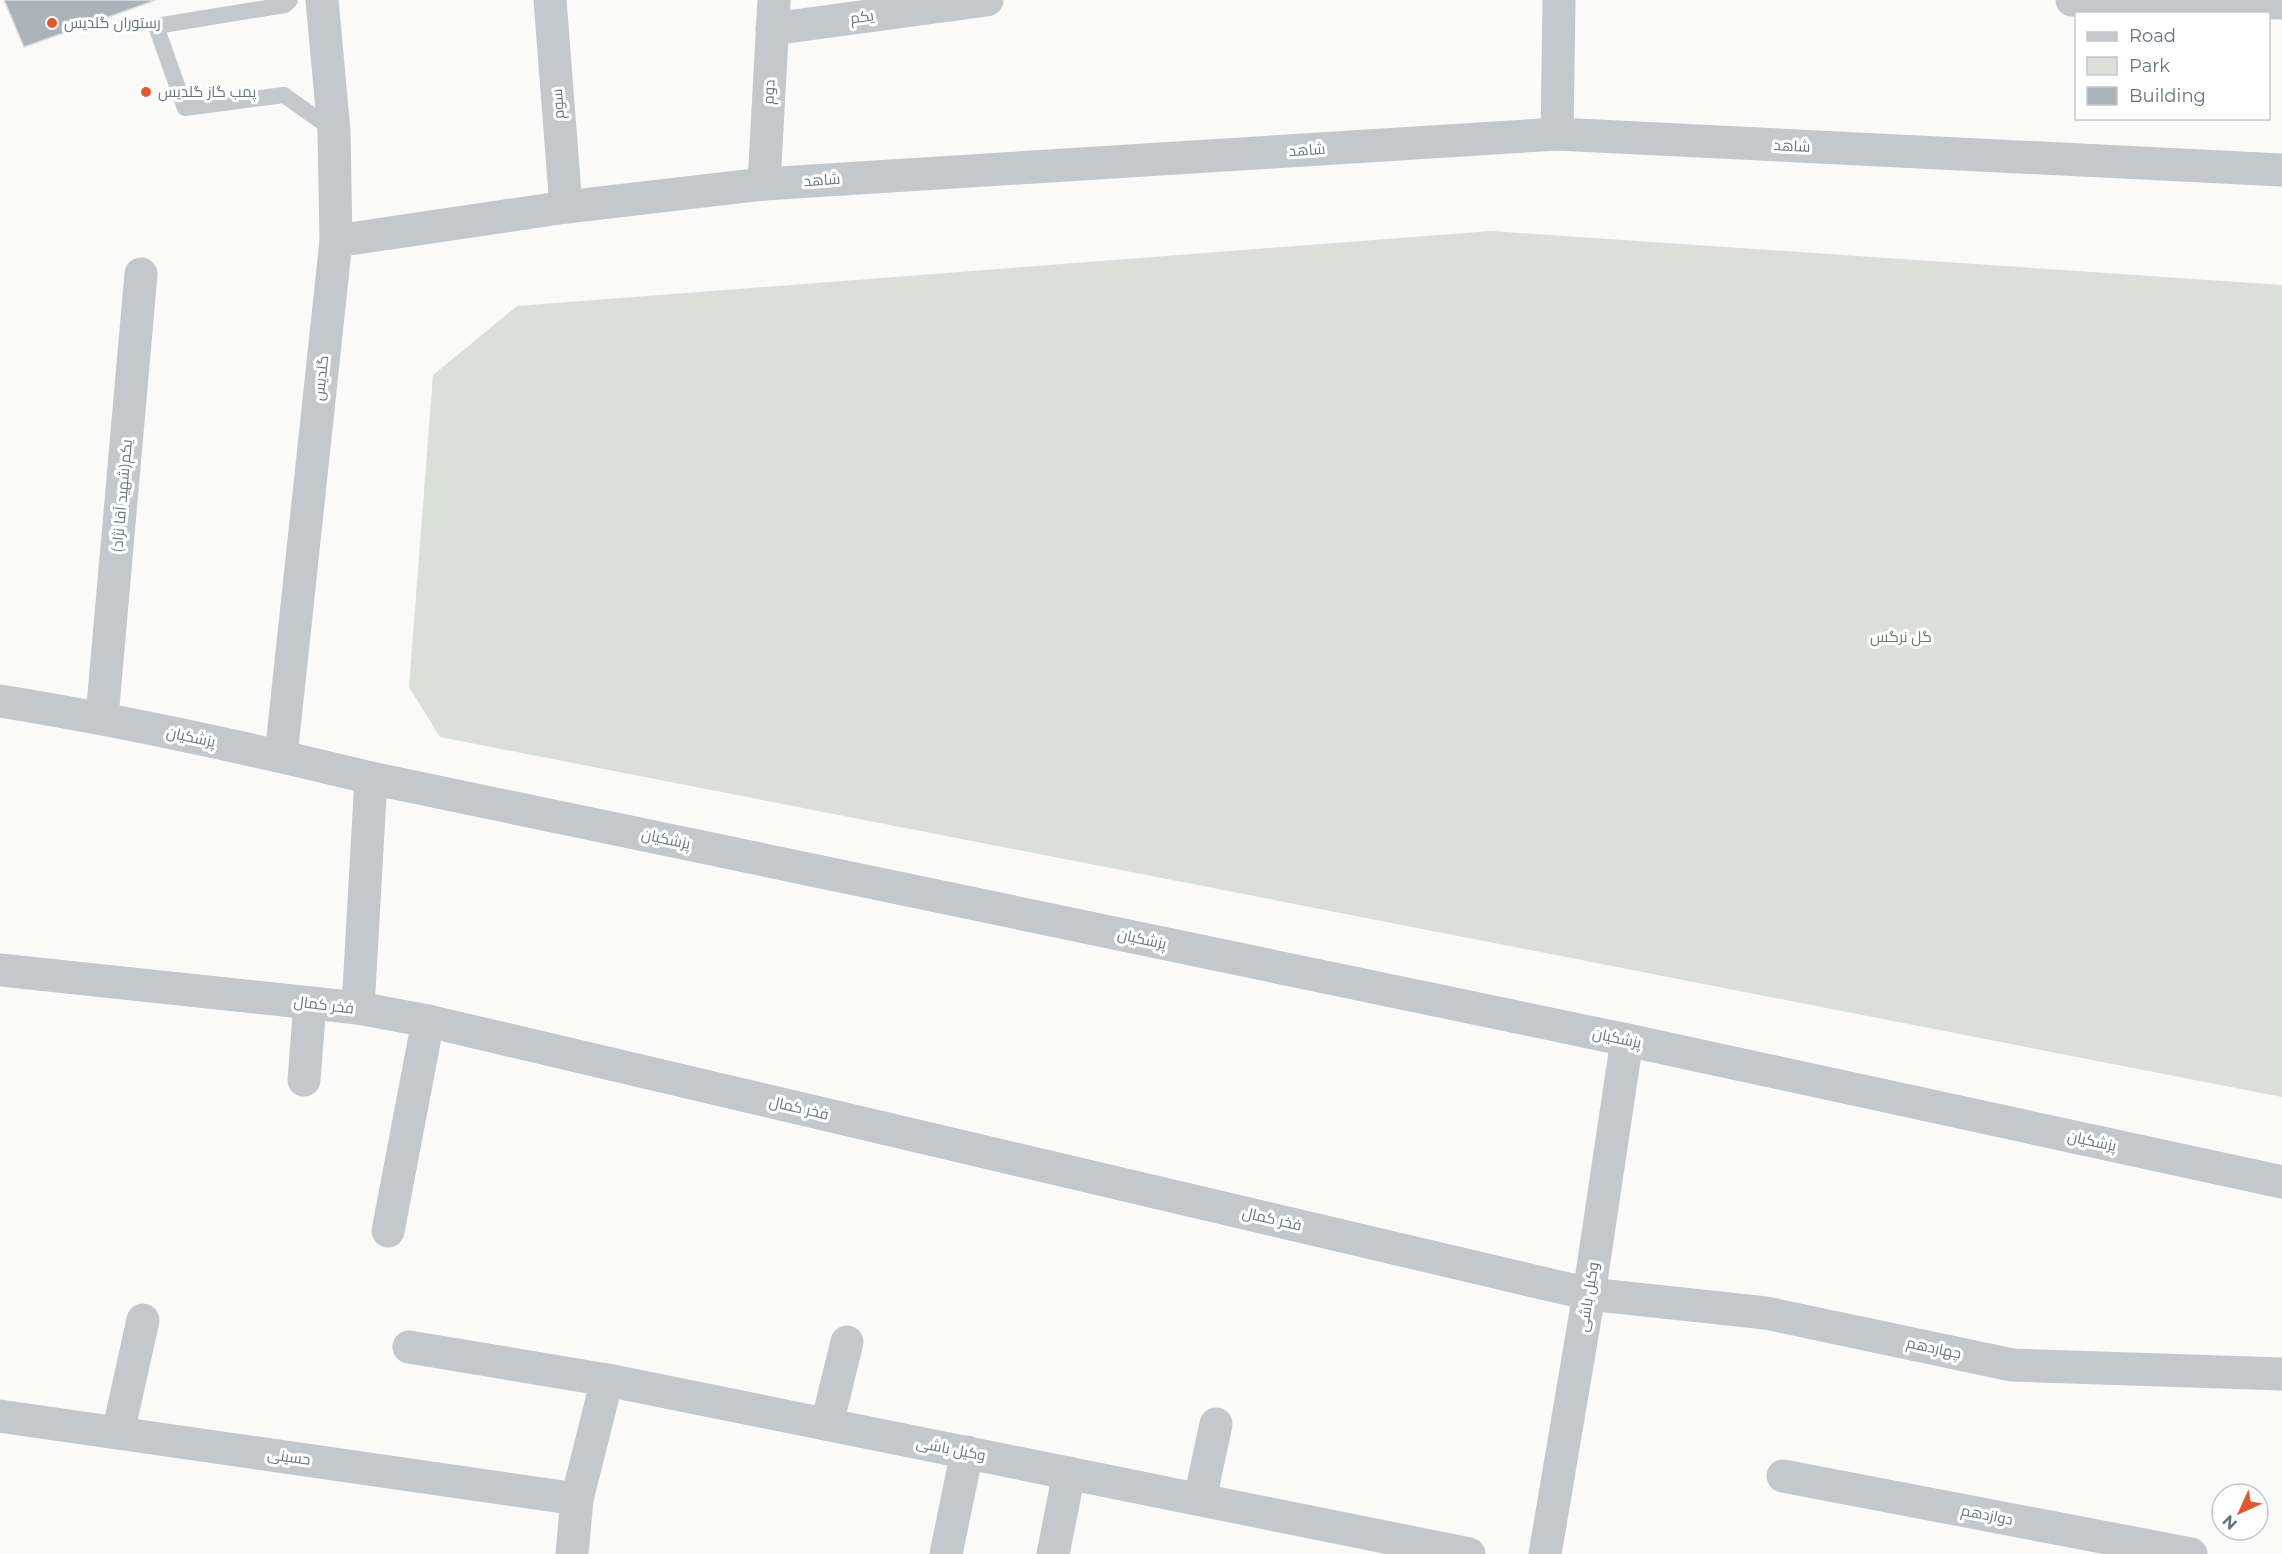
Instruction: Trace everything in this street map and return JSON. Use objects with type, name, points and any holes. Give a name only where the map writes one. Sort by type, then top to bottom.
[{"type":"street","name":"گلدیس","points":[[281,756],[336,241],[334,131],[322,0]]},
{"type":"street","name":"سوم","points":[[550,0],[566,207]]},
{"type":"street","name":"یکم","points":[[773,14],[987,0]]},
{"type":"street","points":[[1557,134],[1559,0]]},
{"type":"street","points":[[2072,0],[2282,3]]},
{"type":"street","name":"دوم","points":[[764,184],[773,14]]},
{"type":"street","name":"شاهد","points":[[336,241],[566,207],[764,184],[1557,134],[2282,170]]},
{"type":"street","name":"یکم(شهید آقا نژاد)","points":[[102,717],[141,274]]},
{"type":"street","name":"پزشکیان","points":[[0,701],[102,717],[371,778],[1627,1040],[2282,1182]]},
{"type":"street","points":[[358,1008],[371,778]]},
{"type":"street","name":"فخر کمال","points":[[0,970],[358,1008],[429,1021],[1589,1294]]},
{"type":"street","points":[[304,1080],[310,1003]]},
{"type":"street","points":[[388,1231],[429,1021]]},
{"type":"street","name":"وکیل باشی","points":[[1545,1554],[1589,1294],[1627,1040]]},
{"type":"street","name":"چهاردهم","points":[[1589,1294],[1766,1313],[2012,1365],[2282,1374]]},
{"type":"street","points":[[118,1433],[142,1320]]},
{"type":"street","points":[[827,1424],[847,1342]]},
{"type":"street","name":"وکیل باشی","points":[[409,1347],[607,1380],[1468,1554]]},
{"type":"street","points":[[572,1554],[577,1499],[607,1380]]},
{"type":"street","name":"حسینی","points":[[0,1416],[577,1499]]},
{"type":"street","points":[[1200,1500],[1216,1424]]},
{"type":"street","points":[[946,1554],[966,1452]]},
{"type":"street","points":[[1053,1554],[1069,1473]]},
{"type":"street","name":"دوازدهم","points":[[1783,1476],[2191,1554]]},
{"type":"lane","points":[[290,0],[285,4],[156,26],[185,108],[284,94],[334,131]]},
{"type":"green space","name":"گل نرگس","points":[[1491,231],[2282,285],[2282,1097],[440,737],[409,687],[433,375],[517,306]]},
{"type":"building","name":"رستوران گلدیس","points":[[4,0],[156,0],[24,47]]},
{"type":"place","name":"رستوران گلدیس","points":[[52,23]]},
{"type":"place","name":"پمب گاز گلدیس","points":[[146,92]]}]
